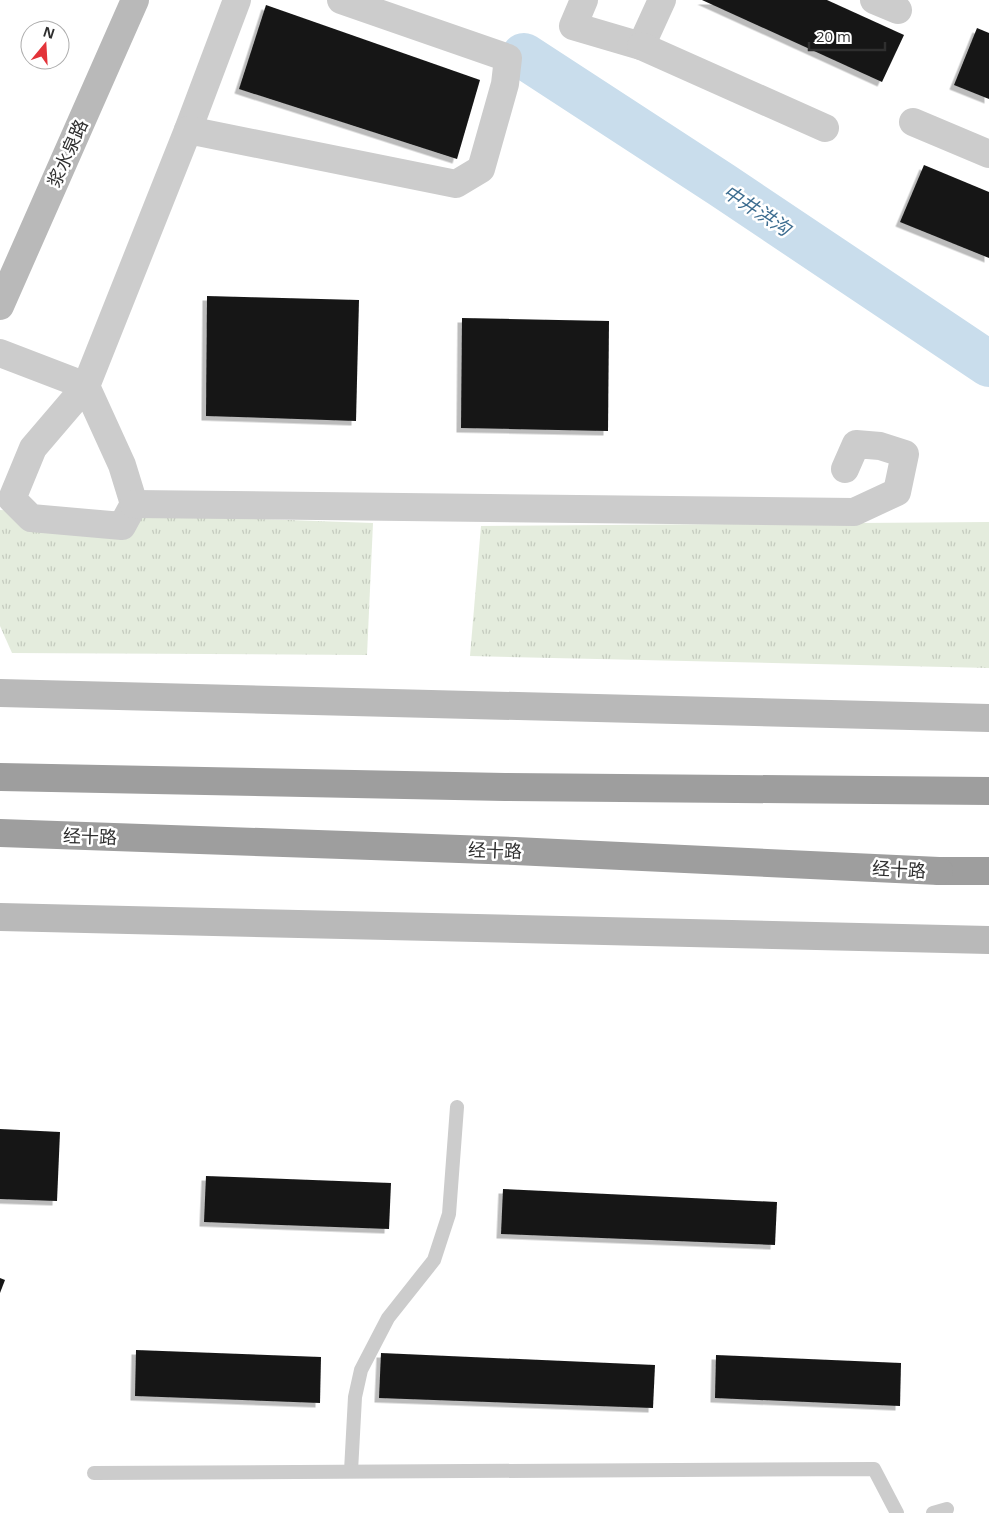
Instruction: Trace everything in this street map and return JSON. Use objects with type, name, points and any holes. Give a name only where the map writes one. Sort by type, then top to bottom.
[{"type":"highway","points":[[0,778],[505,788],[989,791]]},
{"type":"highway","name":"经十路","points":[[0,833],[525,851],[939,871],[989,871]]},
{"type":"main road","name":"浆水泉路","points":[[0,306],[135,0]]},
{"type":"main road","points":[[0,694],[989,718]]},
{"type":"main road","points":[[0,917],[989,940]]},
{"type":"street","points":[[0,353],[86,386],[122,465],[134,504],[122,526],[31,518],[12,499],[33,448],[86,386],[188,130],[237,0]]},
{"type":"street","points":[[188,130],[456,184],[481,169],[505,84],[508,58],[341,0]]},
{"type":"street","points":[[584,0],[573,26],[641,46],[826,128]]},
{"type":"street","points":[[641,46],[662,0]]},
{"type":"street","points":[[913,122],[989,154]]},
{"type":"street","points":[[134,504],[854,512],[897,492],[905,454],[880,446],[856,444],[845,469]]},
{"type":"lane","points":[[351,1471],[355,1397],[362,1370],[388,1318],[434,1260],[449,1214],[457,1107]]},
{"type":"lane","points":[[94,1473],[874,1469],[897,1513]]},
{"type":"lane","points":[[933,1513],[947,1509]]},
{"type":"green space","points":[[0,510],[373,523],[367,655],[12,653],[0,626]]},
{"type":"green space","points":[[989,522],[989,668],[470,656],[481,526]]},
{"type":"building","points":[[702,0],[827,0],[904,35],[882,82]]},
{"type":"building","points":[[266,5],[480,80],[457,159],[239,89]]},
{"type":"building","points":[[977,28],[989,33],[989,99],[954,85]]},
{"type":"building","points":[[924,165],[989,192],[989,258],[900,222]]},
{"type":"building","points":[[207,296],[359,300],[356,421],[206,416]]},
{"type":"building","points":[[462,318],[609,321],[608,431],[461,428]]},
{"type":"building","points":[[0,1129],[60,1132],[57,1201],[0,1199]]},
{"type":"building","points":[[206,1176],[391,1183],[389,1229],[204,1222]]},
{"type":"building","points":[[503,1189],[777,1202],[775,1245],[501,1234]]},
{"type":"building","points":[[0,1278],[5,1280],[0,1293]]},
{"type":"building","points":[[136,1350],[321,1357],[320,1403],[135,1396]]},
{"type":"building","points":[[381,1353],[655,1365],[653,1408],[379,1398]]},
{"type":"building","points":[[716,1355],[901,1363],[900,1406],[715,1398]]},
{"type":"waterway","name":"中井洪沟","points":[[524,56],[722,185],[989,364]]}]
